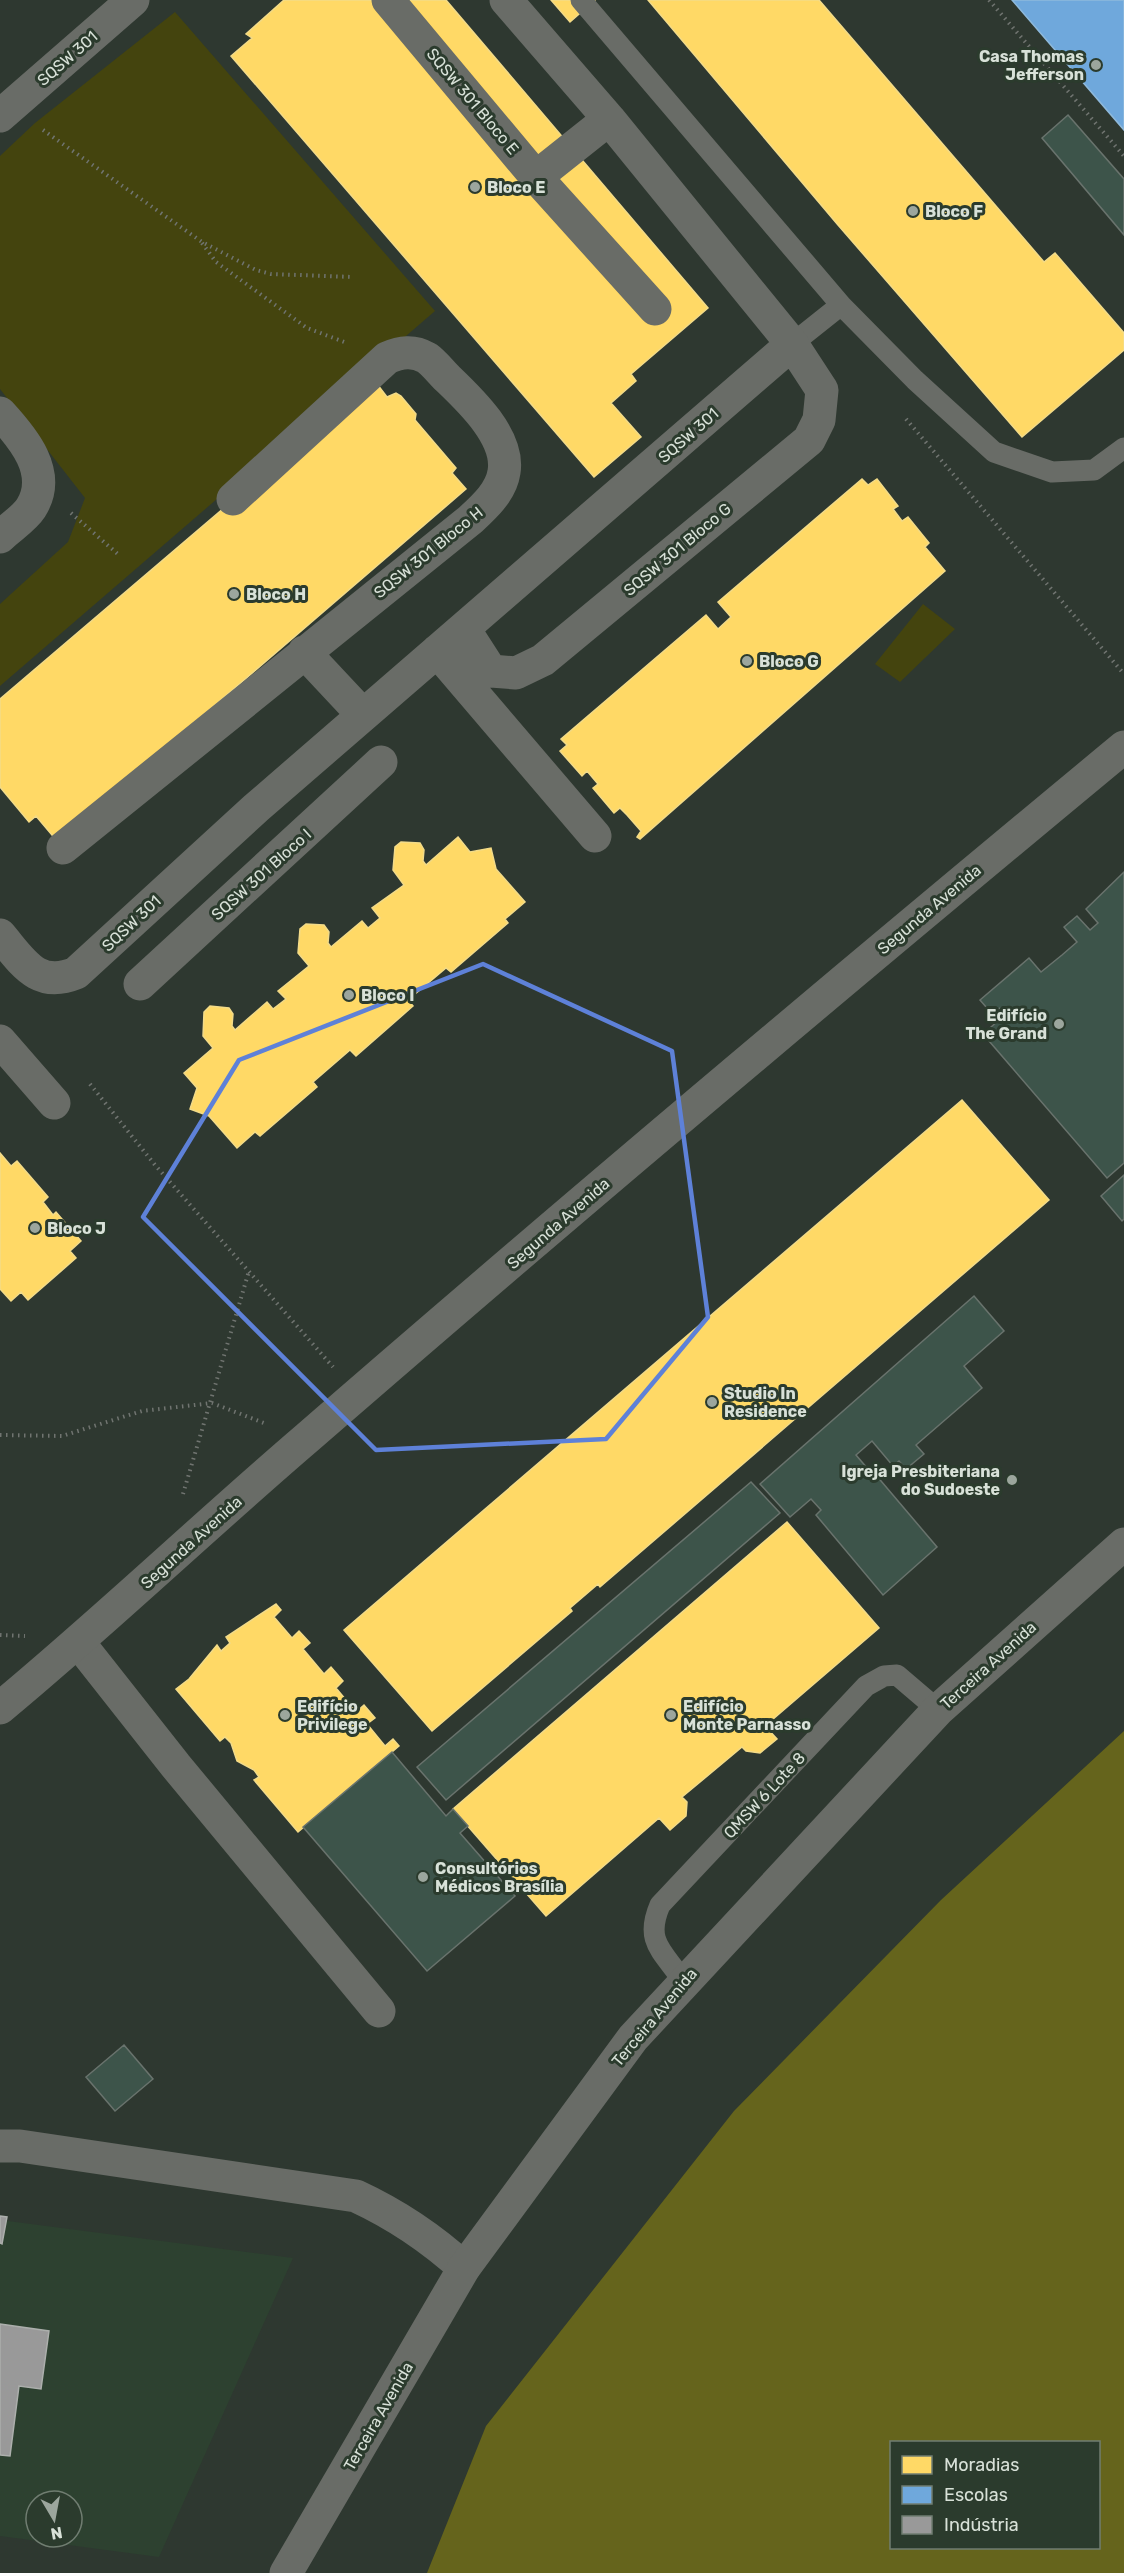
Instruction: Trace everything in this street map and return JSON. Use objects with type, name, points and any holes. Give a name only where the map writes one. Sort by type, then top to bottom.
[{"type":"street","name":"SQSW 301","points":[[6,111],[133,0]]},
{"type":"street","name":"SQSW 301 Bloco E","points":[[388,0],[536,177],[655,309]]},
{"type":"street","points":[[506,0],[609,119],[792,344]]},
{"type":"street","points":[[536,177],[609,119]]},
{"type":"street","name":"SQSW 301","points":[[0,935],[27,967],[45,978],[60,980],[76,974],[256,808],[792,344]]},
{"type":"street","name":"SQSW 301 Bloco G","points":[[464,629],[491,671],[516,673],[543,660],[809,440],[819,420],[822,390],[792,344]]},
{"type":"street","name":"SQSW 301 Bloco H","points":[[63,848],[470,520],[492,499],[504,472],[502,452],[493,429],[470,401],[427,359],[411,352],[399,353],[387,358]]},
{"type":"street","points":[[233,499],[387,358]]},
{"type":"street","points":[[0,413],[22,438],[36,464],[40,484],[31,508],[0,537]]},
{"type":"street","points":[[437,651],[595,836]]},
{"type":"street","points":[[304,652],[363,716]]},
{"type":"street","name":"Segunda Avenida","points":[[0,1708],[79,1642],[303,1440],[823,996],[1124,747]]},
{"type":"street","name":"SQSW 301 Bloco I","points":[[140,984],[381,762]]},
{"type":"street","points":[[256,808],[291,847]]},
{"type":"street","points":[[0,1041],[54,1103]]},
{"type":"street","name":"Terceira Avenida","points":[[286,2573],[464,2268],[633,2038],[683,1981],[938,1710],[1124,1544]]},
{"type":"street","points":[[79,1642],[176,1766],[379,2011]]},
{"type":"street","points":[[0,2146],[20,2146],[356,2196],[394,2213],[433,2239],[464,2268]]},
{"type":"lane","points":[[581,0],[842,305],[915,380],[994,452],[1052,472],[1094,470],[1124,448]]},
{"type":"lane","points":[[792,344],[842,305]]},
{"type":"lane","name":"QMSW 6 Lote 8","points":[[683,1981],[653,1937],[653,1921],[660,1905],[668,1896],[866,1686],[884,1676],[897,1675],[938,1710]]},
{"type":"path","points":[[988,0],[1124,156]]},
{"type":"path","points":[[6,111],[202,242],[256,270],[271,274],[353,278]]},
{"type":"path","points":[[202,242],[216,262],[307,328],[387,358]]},
{"type":"path","points":[[915,380],[892,402],[1124,674]]},
{"type":"path","points":[[40,484],[120,556]]},
{"type":"path","points":[[84,1077],[156,1165],[335,1369]]},
{"type":"path","points":[[180,1505],[212,1403],[249,1270]]},
{"type":"path","points":[[0,1434],[62,1436],[142,1411],[212,1403],[247,1415],[303,1440]]},
{"type":"highlighted area","points":[[483,964],[672,1051],[708,1317],[606,1439],[376,1450],[143,1217],[239,1060]]},
{"type":"shaded area","points":[[175,12],[435,311],[0,686],[0,604],[68,542],[85,498],[0,389],[0,156],[35,123]]},
{"type":"shaded area","points":[[923,604],[955,629],[900,682],[875,664]]},
{"type":"shaded area","points":[[1124,1731],[1124,2573],[427,2573],[486,2426],[734,2111],[941,1900]]},
{"type":"shaded area","points":[[0,2220],[293,2258],[159,2557],[84,2547],[84,2489],[24,2489],[24,2539],[0,2536]]},
{"type":"building: Moradias","name":"Bloco E","points":[[284,0],[446,0],[708,308],[631,374],[636,381],[611,403],[641,437],[594,477],[231,56],[252,38],[246,34]]},
{"type":"building: Moradias","points":[[551,0],[595,0],[570,22]]},
{"type":"building: Moradias","name":"Bloco F","points":[[648,0],[819,0],[1044,262],[1055,253],[1124,333],[1124,350],[1022,437],[838,225]]},
{"type":"building: Moradias","name":"Bloco H","points":[[374,380],[387,397],[396,393],[401,396],[416,414],[415,420],[456,468],[452,473],[466,489],[57,841],[36,816],[29,822],[0,787],[0,699]]},
{"type":"building: Moradias","name":"Bloco G","points":[[862,479],[868,485],[877,479],[898,506],[893,509],[902,521],[908,517],[929,543],[925,547],[945,571],[640,839],[637,837],[641,831],[627,815],[620,808],[614,813],[593,788],[598,784],[587,771],[582,776],[560,751],[567,745],[561,739],[706,615],[718,629],[731,617],[718,602]]},
{"type":"building: Moradias","name":"Bloco I","points":[[458,837],[470,852],[491,848],[496,869],[525,902],[505,919],[508,923],[451,972],[446,968],[408,1000],[413,1006],[356,1056],[350,1050],[313,1082],[317,1087],[260,1136],[255,1132],[237,1148],[209,1116],[190,1109],[197,1088],[184,1073],[213,1048],[203,1036],[204,1012],[210,1006],[229,1008],[233,1014],[232,1026],[235,1030],[267,1002],[273,1009],[286,999],[278,991],[309,966],[298,953],[300,929],[306,924],[324,925],[329,932],[328,943],[331,947],[362,921],[368,928],[380,918],[372,908],[404,885],[393,870],[395,847],[401,842],[420,843],[424,850],[423,861],[426,865]]},
{"type":"building: Moradias","name":"Studio In Residence","points":[[962,1100],[1049,1200],[600,1587],[598,1584],[570,1608],[572,1611],[432,1731],[344,1630]]},
{"type":"building: Moradias","name":"Bloco J","points":[[0,1153],[11,1166],[17,1161],[48,1197],[43,1202],[53,1215],[56,1212],[81,1241],[70,1251],[76,1258],[28,1300],[21,1292],[11,1301],[0,1289]]},
{"type":"building: Moradias","name":"Edifício Monte Parnasso","points":[[787,1522],[879,1628],[765,1726],[777,1739],[760,1753],[746,1751],[742,1747],[682,1797],[687,1802],[686,1816],[670,1830],[659,1818],[546,1916],[453,1809]]},
{"type":"building: Moradias","name":"Edifício Privilege","points":[[276,1604],[281,1610],[274,1617],[292,1638],[299,1631],[310,1643],[303,1649],[324,1674],[331,1667],[343,1681],[336,1688],[356,1712],[364,1705],[375,1718],[367,1724],[385,1746],[393,1739],[399,1746],[298,1832],[254,1780],[259,1777],[254,1770],[237,1761],[231,1743],[225,1737],[220,1741],[176,1689],[189,1679],[217,1645],[221,1651],[230,1643],[226,1637]]},
{"type":"building: Escolas","name":"Casa Thomas Jefferson","points":[[1012,0],[1124,0],[1124,130]]},
{"type":"building: Indústria","points":[[0,2216],[7,2217],[2,2244],[0,2243]]},
{"type":"building: Indústria","points":[[0,2324],[49,2331],[41,2389],[19,2386],[10,2456],[0,2455]]},
{"type":"building: Outros","points":[[1068,115],[1124,179],[1124,235],[1042,138]]},
{"type":"building: Outros","name":"Edifício The Grand","points":[[1124,872],[1124,1163],[1107,1178],[983,1034],[1006,1014],[1000,1008],[993,1015],[980,1000],[1029,958],[1041,972],[1077,942],[1064,927],[1077,916],[1090,930],[1098,923],[1086,909]]},
{"type":"building: Outros","points":[[1124,1175],[1124,1219],[1122,1221],[1101,1196]]},
{"type":"building: Outros","name":"Igreja Presbiteriana do Sudoeste","points":[[974,1296],[1004,1331],[964,1366],[982,1388],[916,1445],[924,1454],[906,1469],[899,1461],[893,1466],[872,1441],[856,1455],[868,1469],[870,1468],[937,1547],[883,1595],[816,1515],[821,1510],[811,1499],[790,1517],[760,1484]]},
{"type":"building: Outros","points":[[751,1482],[780,1513],[446,1800],[417,1767]]},
{"type":"building: Outros","name":"Consultórios Médicos Brasília","points":[[392,1752],[446,1816],[453,1809],[468,1826],[460,1833],[515,1896],[427,1971],[303,1827]]},
{"type":"building: Outros","points":[[124,2045],[153,2079],[115,2111],[86,2077]]},
{"type":"place","name":"Casa Thomas Jefferson","points":[[1096,65]]},
{"type":"place","name":"Bloco E","points":[[475,187]]},
{"type":"place","name":"Bloco F","points":[[913,211]]},
{"type":"place","name":"Bloco H","points":[[234,594]]},
{"type":"place","name":"Bloco G","points":[[747,661]]},
{"type":"place","name":"Bloco I","points":[[349,995]]},
{"type":"place","name":"Edifício The Grand","points":[[1059,1024]]},
{"type":"place","name":"Bloco J","points":[[35,1228]]},
{"type":"place","name":"Studio In Residence","points":[[712,1402]]},
{"type":"place","name":"Igreja Presbiteriana do Sudoeste","points":[[1012,1480]]},
{"type":"place","name":"Edifício Privilege","points":[[285,1715]]},
{"type":"place","name":"Edifício Monte Parnasso","points":[[671,1715]]},
{"type":"place","name":"Consultórios Médicos Brasília","points":[[423,1877]]}]
